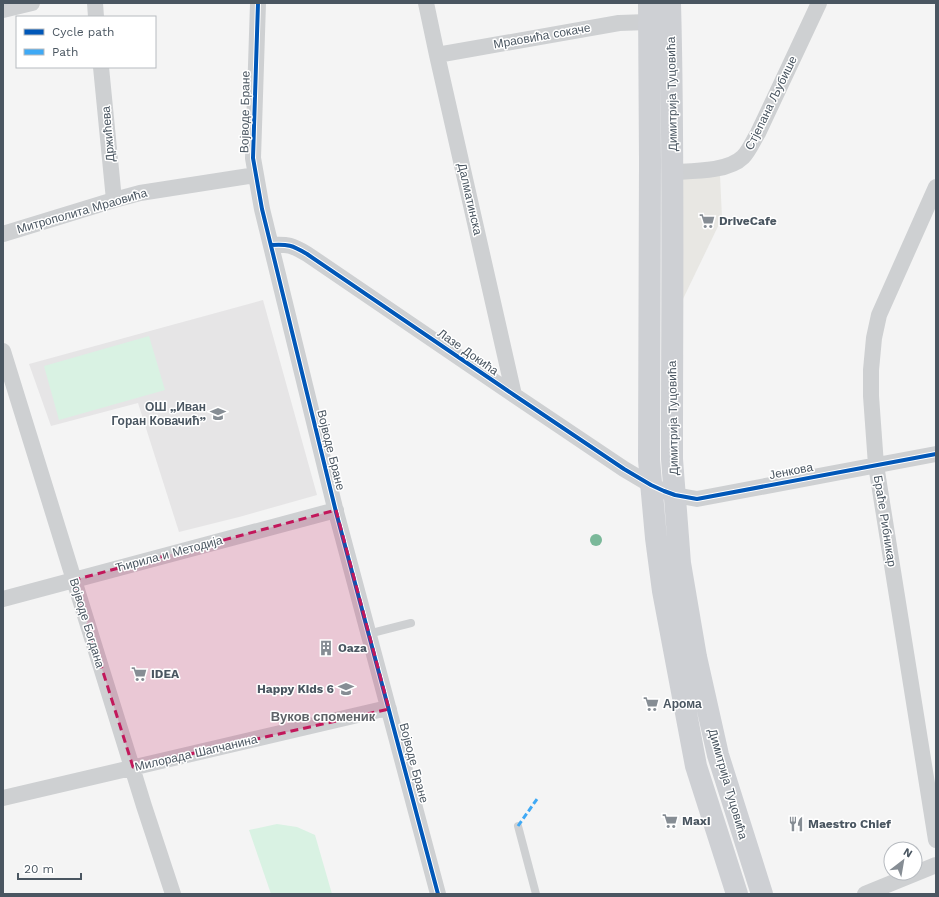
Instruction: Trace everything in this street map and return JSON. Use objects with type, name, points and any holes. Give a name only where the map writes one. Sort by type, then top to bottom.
[{"type":"main road","name":"Димитрија Туцовића","points":[[670,3],[673,172],[672,459],[680,563],[696,657],[716,748],[762,894]]},
{"type":"main road","points":[[672,64],[680,3]]},
{"type":"main road","name":"Димитрија Туцовића","points":[[647,9],[650,154],[648,460],[663,591],[696,766],[737,894]]},
{"type":"street","points":[[3,10],[32,3]]},
{"type":"street","points":[[95,3],[96,16]]},
{"type":"street","name":"Војводе Бране","points":[[258,3],[253,158],[256,175],[271,245],[336,510],[438,894]]},
{"type":"street","name":"Далматинска","points":[[426,3],[514,395]]},
{"type":"street","name":"Стјепана Љубише","points":[[673,172],[706,171],[727,166],[742,158],[748,151],[763,122],[819,3]]},
{"type":"street","name":"Мраовића сокаче","points":[[437,55],[619,23],[647,9]]},
{"type":"street","name":"Држићева","points":[[101,68],[114,200]]},
{"type":"street","name":"Митрополита Мраовића","points":[[3,234],[140,193],[256,175]]},
{"type":"street","name":"Браће Рибникар","points":[[936,187],[879,315],[874,338],[871,370],[871,396],[876,465],[936,840]]},
{"type":"street","name":"Лазе Докића","points":[[271,245],[284,244],[294,246],[307,254],[624,469],[651,485]]},
{"type":"street","name":"Војводе Богдана","points":[[3,351],[144,806],[173,894]]},
{"type":"street","name":"Јенкова","points":[[651,485],[675,495],[697,499],[936,454]]},
{"type":"street","name":"Ћирила и Методија","points":[[3,599],[336,510]]},
{"type":"street","name":"Милорада Шапчанина","points":[[3,798],[379,710],[389,709]]},
{"type":"street","points":[[865,894],[936,865]]},
{"type":"lane","points":[[368,634],[411,623]]},
{"type":"lane","points":[[518,826],[536,894]]},
{"type":"highlighted area","points":[[336,510],[389,709],[133,767],[74,580]]},
{"type":"shaded area","points":[[720,175],[722,218],[683,299],[681,178]]},
{"type":"shaded area","name":"ОШ „Иван Горан Ковачић”","points":[[263,300],[317,495],[179,532],[138,403],[51,426],[29,364]]},
{"type":"green space","points":[[149,336],[165,390],[59,420],[44,366]]},
{"type":"green space","points":[[277,824],[297,827],[315,835],[332,894],[271,894],[249,830]]},
{"type":"marked path","points":[[518,826],[537,799]]},
{"type":"cycle path","points":[[258,3],[253,158],[262,209],[336,512],[438,894]]},
{"type":"cycle path","points":[[271,245],[290,246],[307,254],[624,469],[651,485],[675,495],[697,499],[936,454]]},
{"type":"place","name":"DriveCafe","points":[[707,221]]},
{"type":"place","name":"ОШ „Иван Горан Ковачић”","points":[[218,414]]},
{"type":"place","name":"Oaza","points":[[326,648]]},
{"type":"place","name":"IDEA","points":[[139,674]]},
{"type":"place","name":"Happy Kids 6","points":[[346,689]]},
{"type":"place","name":"Арома","points":[[651,704]]},
{"type":"place","name":"Maxi","points":[[670,821]]},
{"type":"place","name":"Maestro Chief","points":[[796,824]]},
{"type":"district","name":"Вуков споменик","points":[[323,716]]}]
